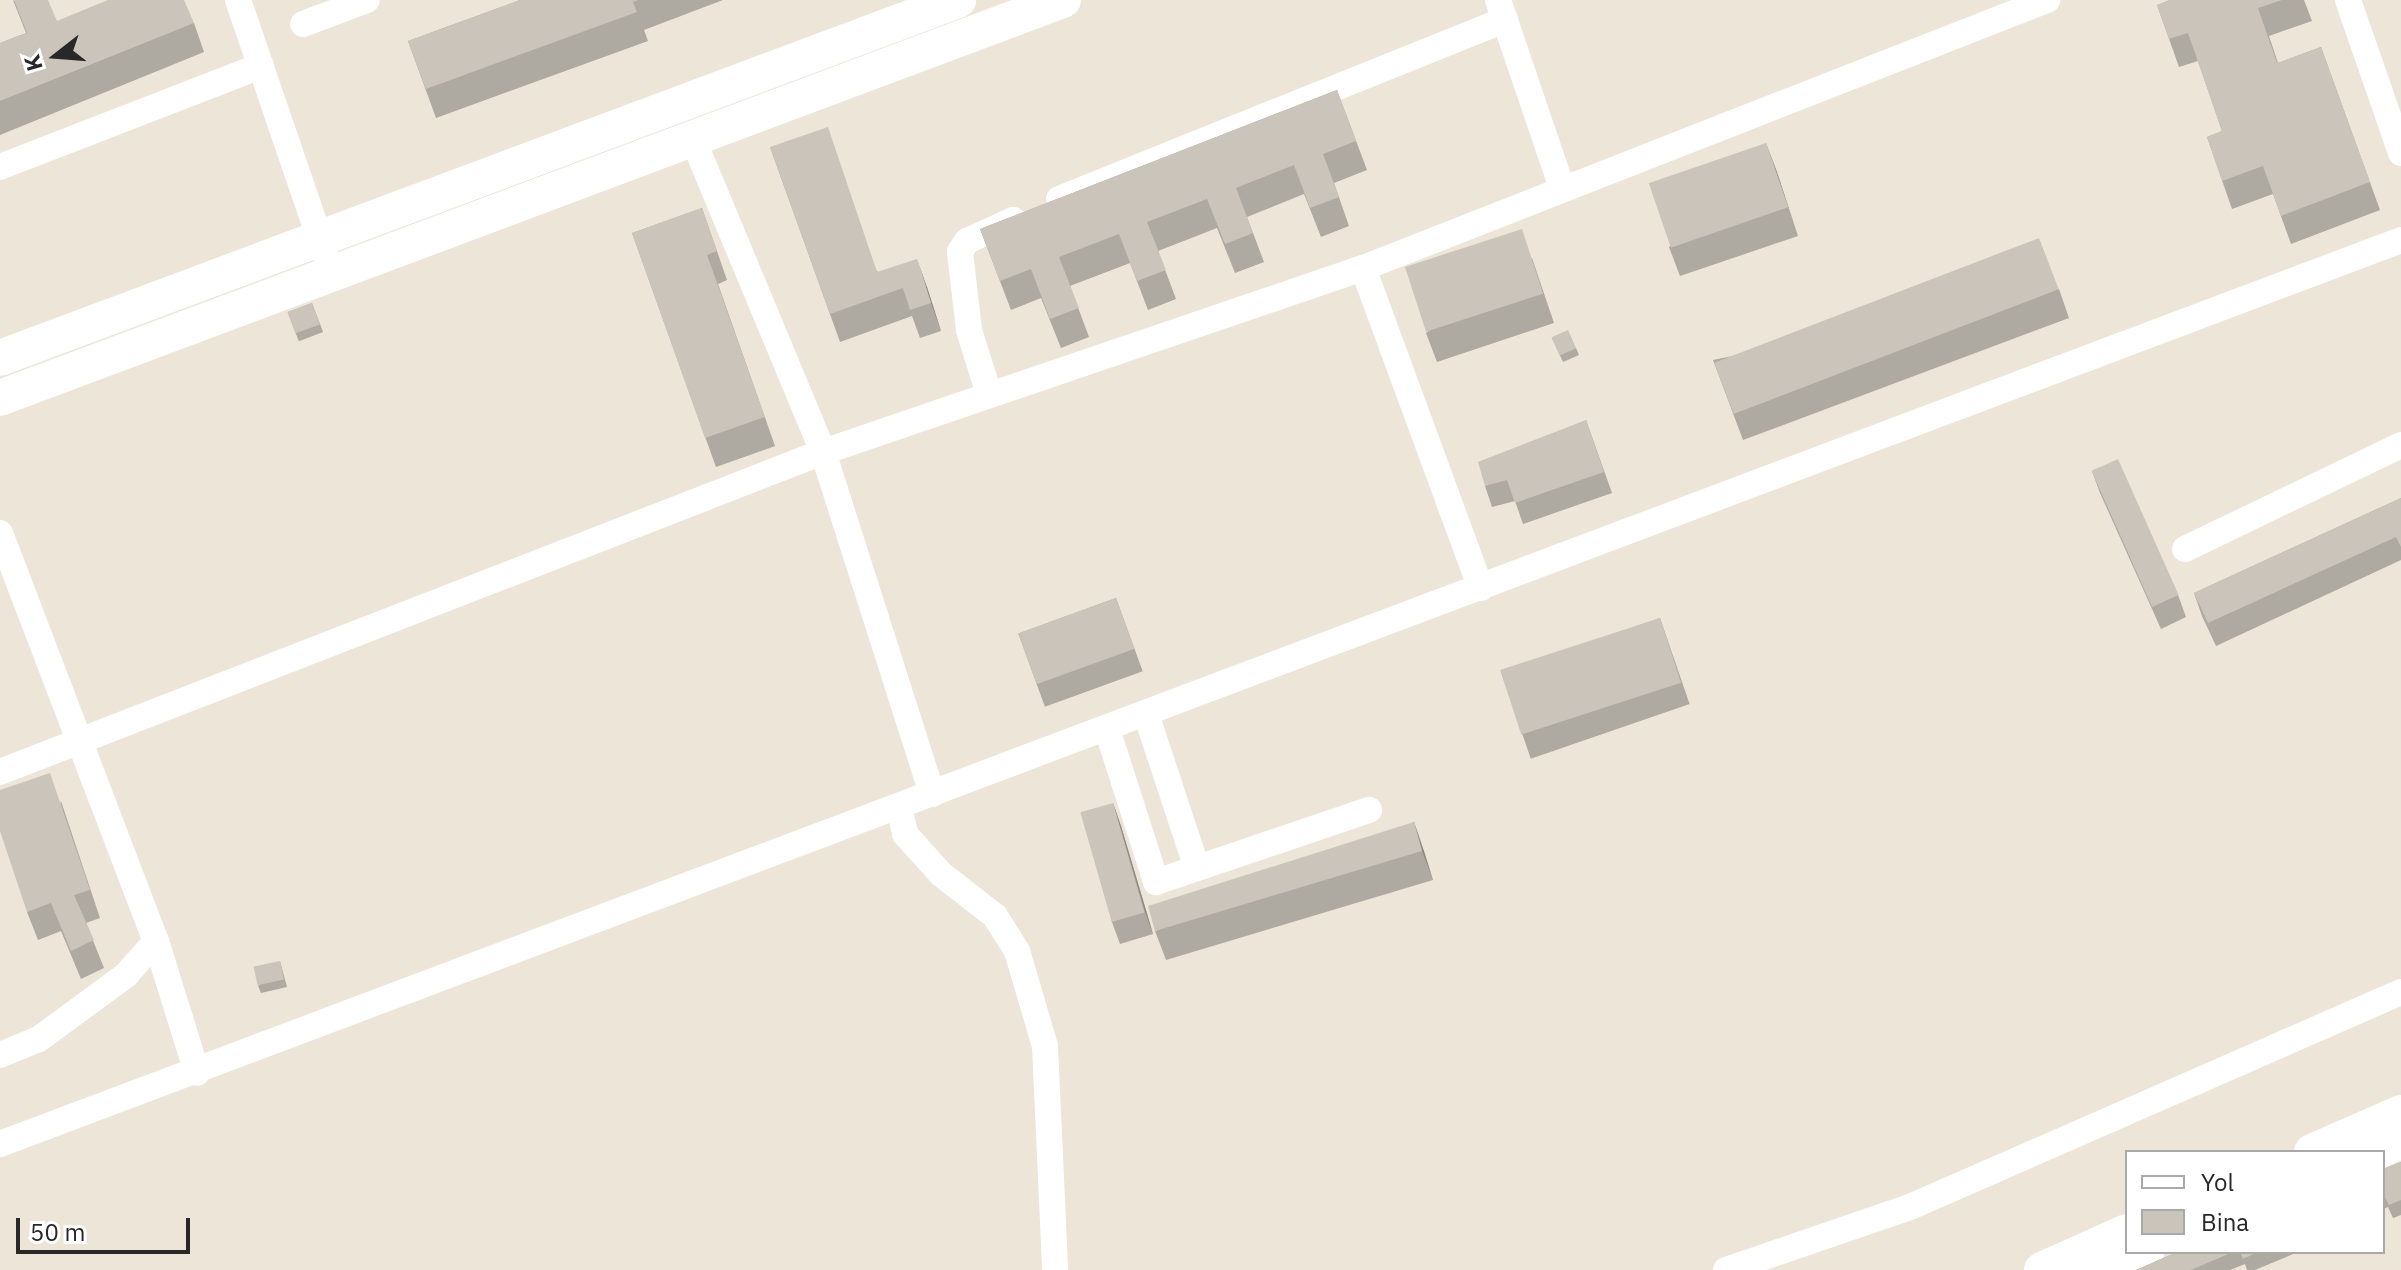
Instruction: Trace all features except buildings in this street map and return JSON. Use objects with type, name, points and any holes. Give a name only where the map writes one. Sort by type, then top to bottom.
[{"type":"street","points":[[238,0],[318,239],[333,271]]},
{"type":"street","points":[[303,24],[367,0]]},
{"type":"street","points":[[0,358],[958,0]]},
{"type":"street","points":[[0,398],[1063,0]]},
{"type":"street","points":[[0,772],[823,452],[1363,268],[2047,0]]},
{"type":"street","points":[[2348,0],[2401,153]]},
{"type":"street","points":[[989,394],[969,330],[960,252],[967,241],[1502,10],[1562,188]]},
{"type":"street","points":[[0,167],[261,66]]},
{"type":"street","points":[[692,137],[823,452],[932,794]]},
{"type":"street","points":[[0,1144],[197,1073],[2401,240]]},
{"type":"street","points":[[1363,268],[1481,588]]},
{"type":"street","points":[[2185,549],[2401,445]]},
{"type":"street","points":[[0,533],[8,581],[77,741],[156,941],[197,1073]]},
{"type":"street","points":[[1146,714],[1197,868]]},
{"type":"street","points":[[1107,729],[1156,882],[1369,810]]},
{"type":"street","points":[[899,807],[905,834],[941,874],[995,916],[1017,951],[1045,1046],[1055,1270]]},
{"type":"street","points":[[0,1055],[39,1039],[126,975],[156,941]]},
{"type":"street","points":[[1726,1270],[1910,1207],[2401,992]]},
{"type":"street","points":[[2317,1150],[2401,1113]]},
{"type":"street","points":[[2381,1150],[2401,1141]]},
{"type":"street","points":[[2097,1263],[2125,1234]]},
{"type":"street","points":[[2042,1270],[2137,1254]]}]
